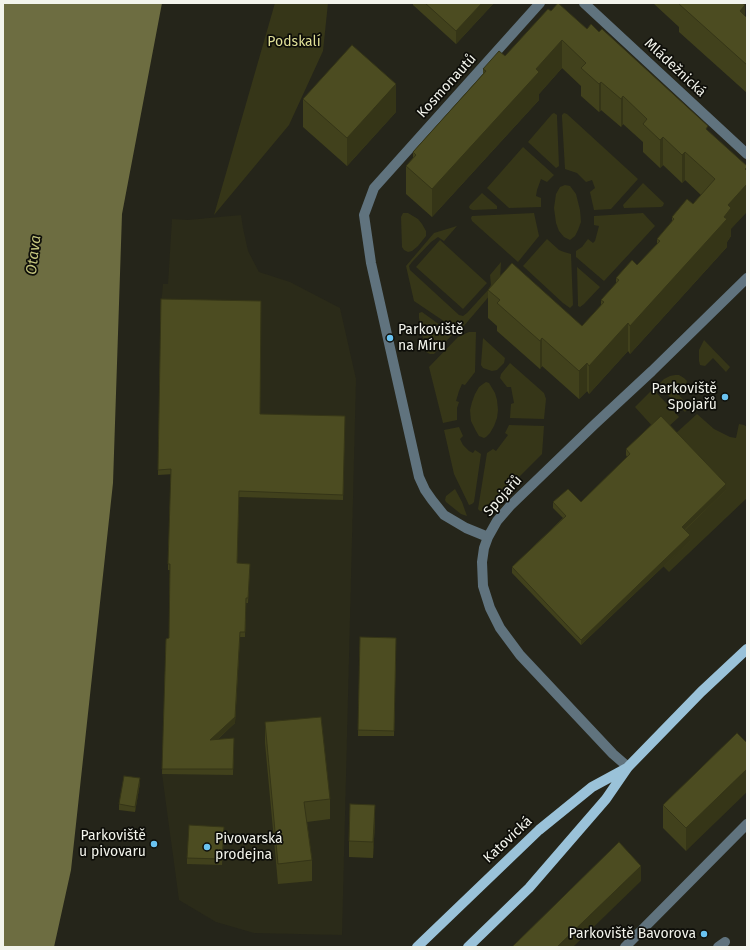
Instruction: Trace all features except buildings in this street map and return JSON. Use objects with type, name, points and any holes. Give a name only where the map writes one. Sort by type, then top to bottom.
[{"type":"main road","name":"Katovická","points":[[468,947],[528,888],[606,799],[628,767],[701,692],[747,649]]},
{"type":"main road","name":"Katovická","points":[[417,947],[539,830],[592,787],[628,767]]},
{"type":"street","name":"Kosmonautů","points":[[488,537],[466,528],[444,514],[425,490],[419,477],[371,263],[364,215],[374,188],[540,3]]},
{"type":"street","name":"Mládežnická","points":[[584,3],[747,154]]},
{"type":"street","name":"Spojařů","points":[[628,767],[613,754],[520,655],[500,628],[490,608],[482,586],[482,562],[484,548],[497,521],[510,506],[747,278]]},
{"type":"street","points":[[624,947],[747,824]]},
{"type":"shaded area","points":[[241,215],[248,251],[259,272],[290,282],[340,308],[356,379],[342,935],[254,933],[216,922],[179,900],[162,774],[166,645],[169,644],[170,570],[168,570],[171,475],[158,475],[161,305],[163,284],[168,284],[172,219],[188,220]]},
{"type":"green space","name":"Podskalí","points":[[275,3],[328,3],[323,51],[289,125],[214,215]]},
{"type":"green space","points":[[554,113],[557,115],[559,166],[556,168],[528,142]]},
{"type":"green space","points":[[564,113],[567,114],[638,179],[611,209],[594,210],[590,192],[595,188],[592,180],[586,182],[577,173],[565,169],[562,117]]},
{"type":"green space","points":[[523,147],[554,175],[547,182],[541,179],[536,196],[541,198],[541,207],[509,208],[487,188]]},
{"type":"green space","points":[[643,183],[664,203],[663,206],[624,208],[623,205]]},
{"type":"green space","points":[[565,185],[570,186],[576,194],[580,210],[581,222],[575,236],[570,240],[564,237],[559,231],[556,223],[554,208],[556,194],[560,187]]},
{"type":"green space","points":[[482,193],[497,206],[497,209],[470,209],[470,205]]},
{"type":"green space","points":[[403,213],[408,213],[418,219],[426,231],[426,236],[418,246],[412,251],[408,252],[402,247],[401,217]]},
{"type":"green space","points":[[534,213],[539,236],[518,262],[472,221],[471,218],[472,216]]},
{"type":"green space","points":[[643,213],[655,226],[604,281],[576,257],[576,251],[582,247],[588,239],[593,243],[595,241],[599,226],[594,225],[594,216]]},
{"type":"green space","points":[[457,226],[444,241],[438,237],[431,242],[409,266],[410,270],[459,315],[463,316],[488,290],[491,285],[490,275],[501,262],[500,279],[497,287],[463,327],[457,330],[414,301],[406,266],[434,233]]},
{"type":"green space","points":[[547,239],[559,250],[571,254],[573,305],[570,308],[523,266]]},
{"type":"green space","points":[[440,240],[487,283],[463,309],[416,267]]},
{"type":"green space","points":[[577,267],[600,287],[580,307],[578,306]]},
{"type":"green space","points":[[422,312],[452,335],[434,354],[426,352],[419,318],[419,313]]},
{"type":"green space","points":[[469,332],[476,332],[475,372],[465,385],[462,384],[459,391],[456,401],[459,402],[457,408],[457,420],[443,423],[429,367],[458,337]]},
{"type":"green space","points":[[483,338],[505,358],[504,363],[497,370],[492,371],[483,368],[481,365]]},
{"type":"green space","points":[[704,340],[730,367],[726,372],[713,358],[705,366],[700,365],[699,350]]},
{"type":"green space","points":[[510,363],[544,393],[546,399],[544,419],[510,418],[511,404],[514,403],[511,387],[507,387],[500,378],[501,374]]},
{"type":"green space","points":[[679,375],[687,381],[677,393],[690,407],[685,412],[658,385],[664,379]]},
{"type":"green space","points":[[486,382],[489,383],[495,393],[498,410],[494,426],[490,433],[484,438],[479,436],[471,421],[470,410],[479,387]]},
{"type":"green space","points":[[653,389],[679,417],[667,428],[654,428],[635,407]]},
{"type":"green space","points":[[697,414],[714,429],[730,437],[736,438],[739,424],[747,427],[747,498],[669,572],[663,566],[682,532],[674,435]]},
{"type":"green space","points":[[509,425],[544,426],[542,454],[489,507],[483,511],[480,511],[478,509],[487,453],[493,449],[496,451],[508,435],[505,433]]},
{"type":"green space","points":[[459,427],[463,436],[460,439],[463,445],[473,453],[475,450],[481,454],[474,502],[469,505],[454,474],[444,430]]},
{"type":"green space","points":[[455,489],[467,516],[461,514],[445,500],[446,496]]},
{"type":"water","name":"Otava","points":[[3,3],[162,3],[122,214],[113,483],[71,870],[54,947],[3,947]]},
{"type":"place","name":"Parkoviště na Míru","points":[[390,338]]},
{"type":"place","name":"Parkoviště Spojařů","points":[[725,397]]},
{"type":"place","name":"Parkoviště u pivovaru","points":[[154,844]]},
{"type":"place","name":"Pivovarská prodejna","points":[[207,847]]},
{"type":"place","name":"Parkoviště Bavorova","points":[[704,934]]}]
